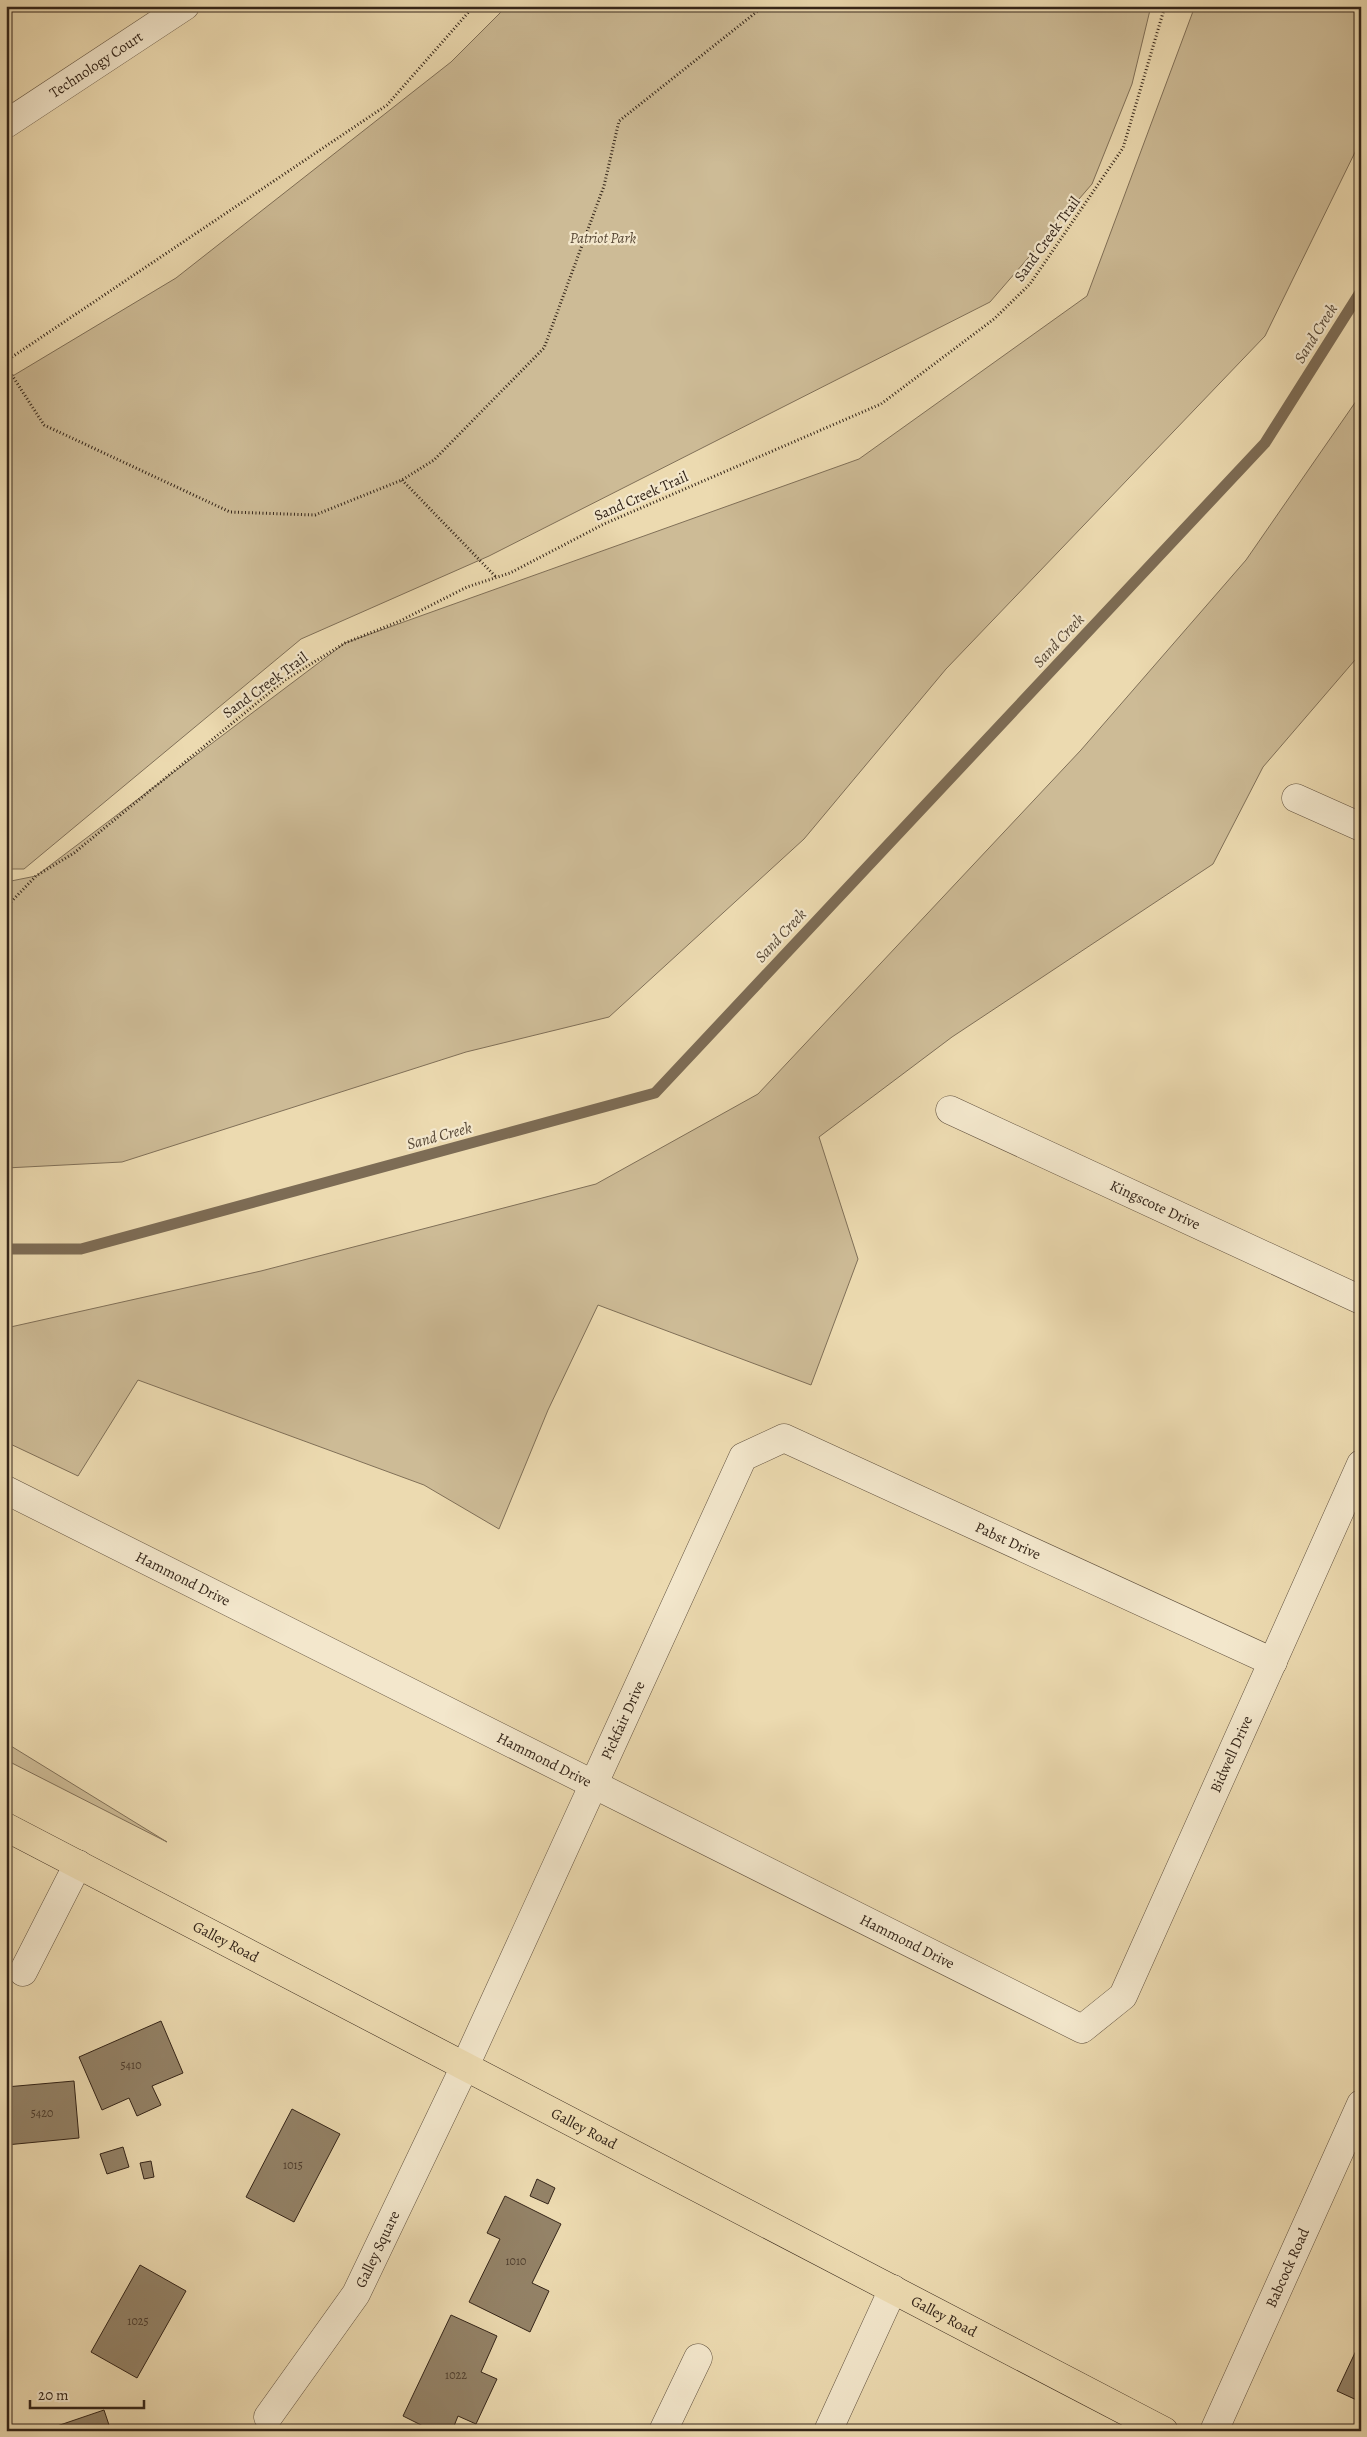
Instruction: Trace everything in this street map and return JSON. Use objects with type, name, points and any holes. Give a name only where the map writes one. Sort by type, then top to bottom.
[{"type":"main road","name":"Galley Road","points":[[6,1827],[1164,2431]]},
{"type":"street","name":"Technology Court","points":[[6,124],[185,6]]},
{"type":"street","points":[[1296,798],[1361,827]]},
{"type":"street","name":"Kingscote Drive","points":[[950,1110],[1361,1300]]},
{"type":"street","name":"Pabst Drive","points":[[743,1457],[784,1438],[1273,1662]]},
{"type":"street","name":"Pickfair Drive","points":[[465,2066],[743,1457]]},
{"type":"street","name":"Bidwell Drive","points":[[1082,2029],[1123,1996],[1361,1464]]},
{"type":"street","name":"Hammond Drive","points":[[6,1490],[1082,2029]]},
{"type":"street","points":[[23,1972],[78,1864]]},
{"type":"street","name":"Galley Square","points":[[268,2417],[356,2294],[465,2066]]},
{"type":"street","name":"Babcock Road","points":[[1214,2431],[1361,2104]]},
{"type":"street","points":[[828,2431],[893,2289]]},
{"type":"street","points":[[663,2431],[698,2358]]},
{"type":"path","points":[[6,361],[387,105],[474,6]]},
{"type":"path","points":[[6,366],[44,425],[230,512],[315,515],[402,480],[434,460],[544,348],[604,186],[619,120],[764,6]]},
{"type":"path","name":"Sand Creek Trail","points":[[6,907],[36,876],[74,853],[285,680],[346,643],[400,621],[467,587],[510,573],[604,524],[881,404],[994,320],[1030,284],[1124,148],[1165,6]]},
{"type":"path","points":[[402,480],[496,577]]},
{"type":"green space","name":"Patriot Park","points":[[507,6],[1151,6],[1132,84],[1092,184],[990,302],[489,556],[301,639],[24,869],[6,869],[6,380],[176,278],[451,62]]},
{"type":"green space","points":[[1195,6],[1361,6],[1361,140],[1265,336],[946,669],[804,839],[609,1017],[466,1052],[122,1162],[6,1168],[6,882],[36,876],[345,643],[859,459],[1087,296]]},
{"type":"green space","points":[[1361,394],[1361,653],[1263,767],[1213,864],[952,1037],[819,1137],[858,1259],[811,1385],[598,1305],[548,1410],[499,1529],[424,1485],[138,1380],[78,1476],[6,1442],[6,1328],[261,1271],[596,1184],[758,1094],[1081,750],[1246,560]]},
{"type":"green space","points":[[6,1743],[167,1842],[6,1760]]},
{"type":"building","points":[[161,2021],[183,2073],[152,2086],[161,2105],[137,2116],[129,2098],[102,2110],[79,2057]]},
{"type":"building","points":[[74,2081],[79,2138],[6,2145],[6,2087]]},
{"type":"building","points":[[292,2109],[340,2134],[294,2222],[246,2197]]},
{"type":"building","points":[[123,2147],[129,2167],[107,2174],[100,2154]]},
{"type":"building","points":[[151,2161],[154,2177],[144,2179],[140,2163]]},
{"type":"building","points":[[537,2179],[555,2188],[548,2204],[530,2196]]},
{"type":"building","points":[[505,2196],[561,2224],[532,2283],[549,2291],[530,2332],[469,2302],[500,2239],[487,2233]]},
{"type":"building","points":[[140,2265],[186,2291],[137,2378],[91,2352]]},
{"type":"building","points":[[451,2315],[497,2336],[481,2372],[497,2379],[476,2424],[458,2416],[452,2431],[433,2431],[403,2416]]},
{"type":"building","points":[[1361,2340],[1361,2402],[1337,2391]]},
{"type":"building","points":[[104,2410],[111,2431],[55,2431],[54,2427]]},
{"type":"waterway","name":"Sand Creek","points":[[6,1249],[81,1249],[655,1093],[1265,443],[1361,291]]}]
